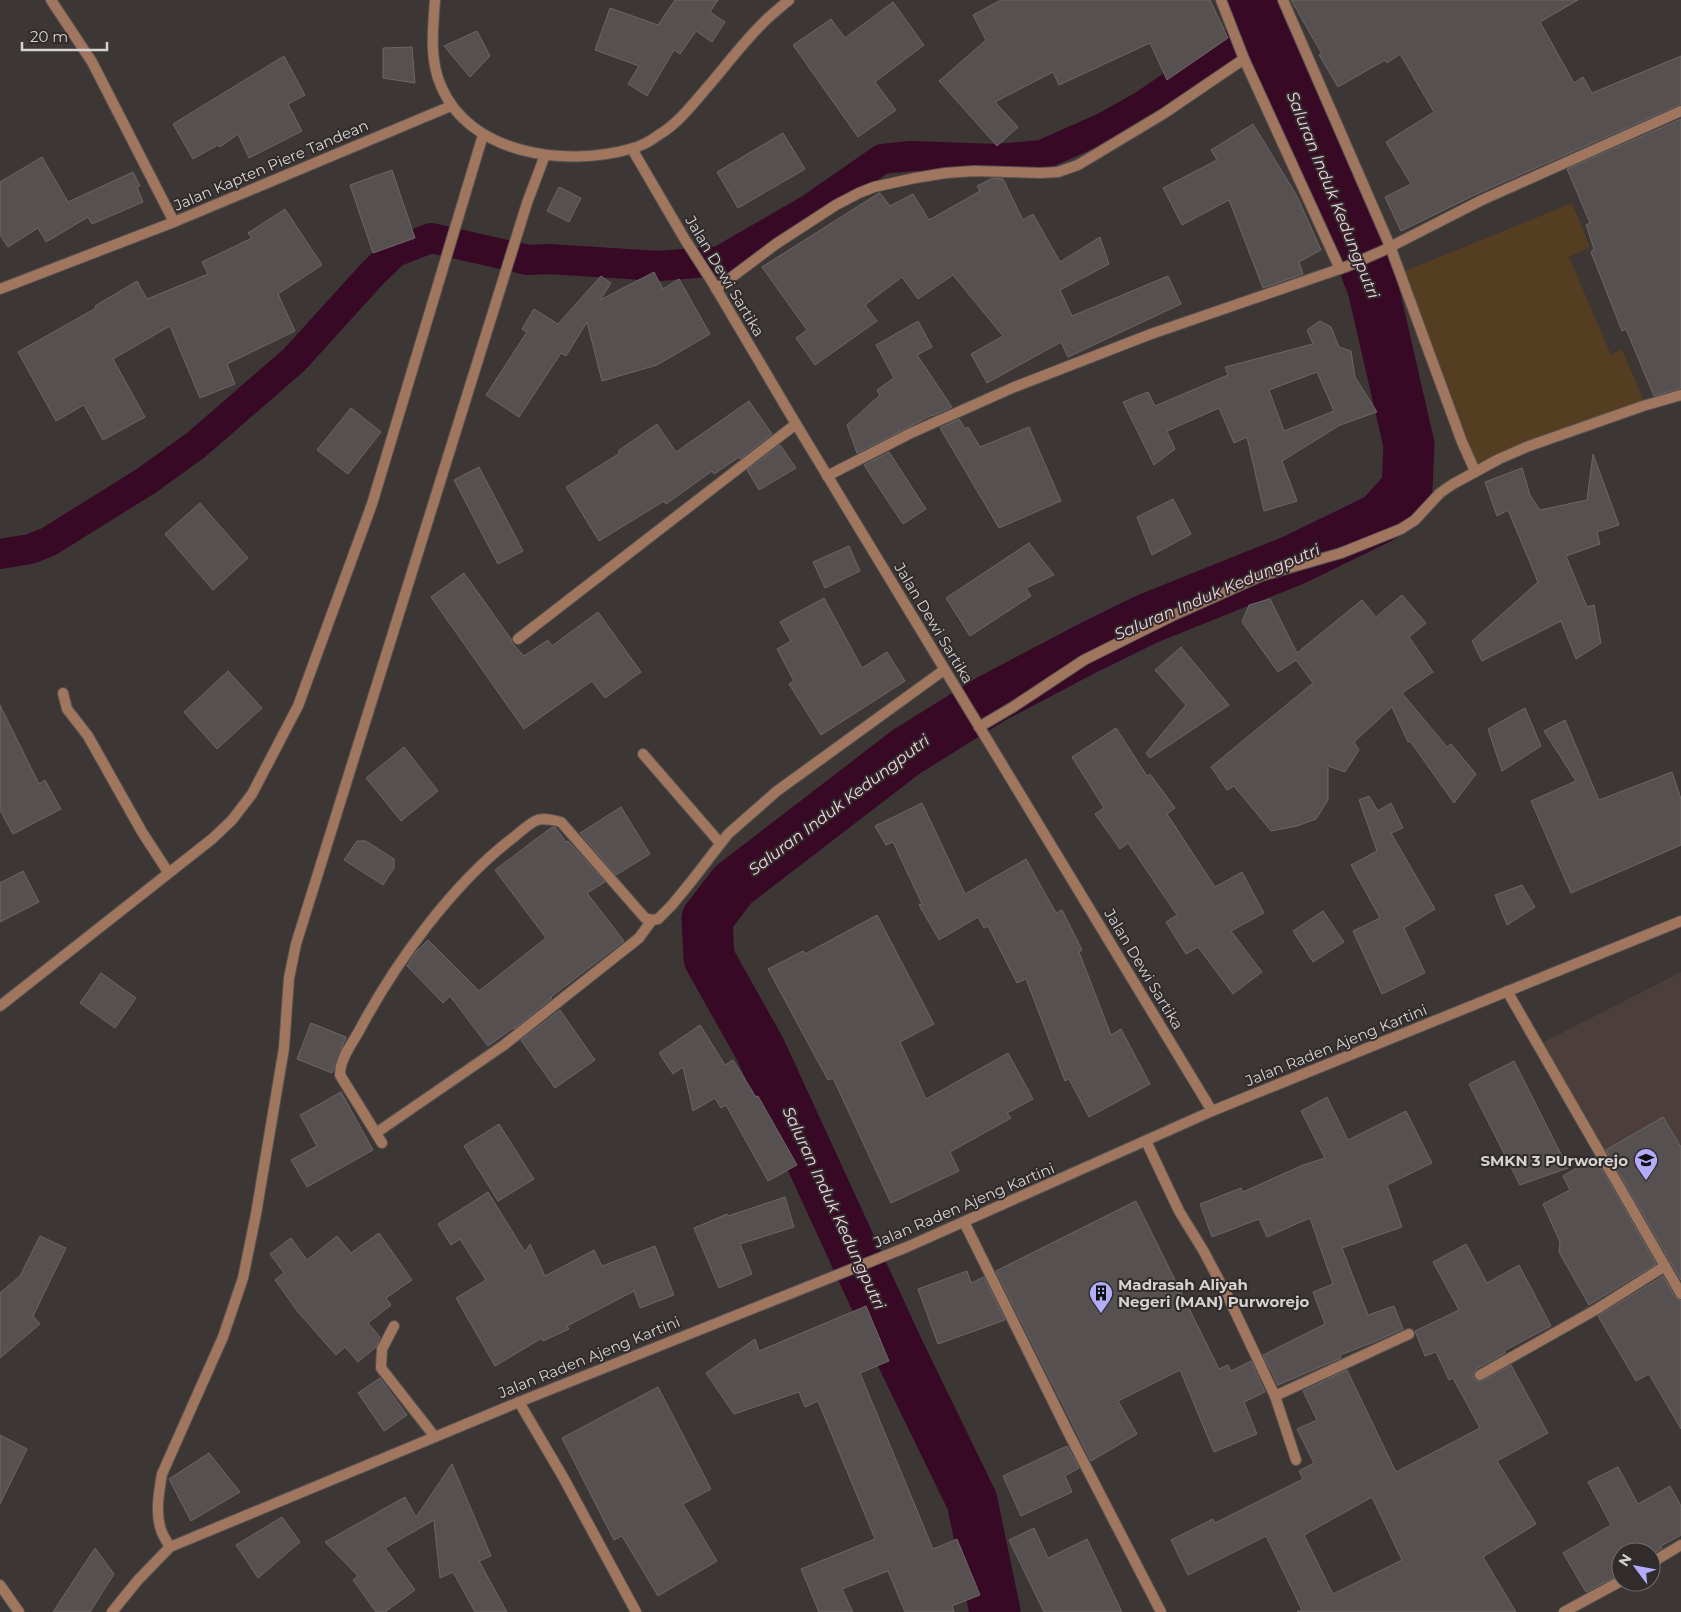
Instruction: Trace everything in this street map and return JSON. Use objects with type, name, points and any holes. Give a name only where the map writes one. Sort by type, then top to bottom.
[{"type":"street","points":[[51,0],[92,62],[174,222]]},
{"type":"street","points":[[435,0],[432,34],[434,64],[440,86],[451,106],[463,121],[483,135],[504,145],[545,154],[580,156],[607,154],[632,149],[662,133],[685,113],[761,25],[789,0]]},
{"type":"street","points":[[1221,0],[1244,57],[1344,267]]},
{"type":"street","points":[[1283,0],[1386,248],[1475,471]]},
{"type":"street","points":[[713,285],[836,205],[874,187],[946,173],[974,171],[1058,172],[1078,165],[1163,114],[1244,57]]},
{"type":"street","name":"Jalan Kapten Piere Tandean","points":[[0,289],[174,222],[451,106]]},
{"type":"street","points":[[827,476],[912,433],[1012,388],[1150,334],[1344,267],[1489,197],[1681,111]]},
{"type":"street","points":[[0,1006],[212,839],[232,820],[252,794],[298,706],[372,504],[483,135]]},
{"type":"street","name":"Jalan Dewi Sartika","points":[[632,149],[827,476],[1212,1111]]},
{"type":"street","points":[[170,1548],[161,1529],[158,1508],[162,1474],[223,1337],[243,1278],[256,1214],[284,1048],[289,978],[296,944],[497,298],[527,203],[545,154]]},
{"type":"street","points":[[979,726],[1084,660],[1174,615],[1261,576],[1341,552],[1401,530],[1415,520],[1440,493],[1475,471],[1529,446],[1681,395]]},
{"type":"street","points":[[518,639],[796,424]]},
{"type":"street","points":[[382,1143],[340,1076],[342,1063],[365,1018],[397,968],[435,916],[491,854],[537,819],[551,819],[561,822],[645,918],[658,919],[672,905],[728,834],[778,791],[944,670]]},
{"type":"street","points":[[63,694],[67,709],[88,736],[142,832],[168,872]]},
{"type":"street","points":[[643,754],[720,843]]},
{"type":"street","points":[[376,1133],[504,1045],[639,938],[652,920]]},
{"type":"street","name":"Jalan Raden Ajeng Kartini","points":[[112,1612],[138,1580],[170,1548],[519,1402],[907,1247],[1212,1111],[1681,921]]},
{"type":"street","points":[[1507,991],[1681,1294]]},
{"type":"street","points":[[1146,1141],[1179,1211],[1203,1250],[1230,1301],[1275,1396],[1296,1460]]},
{"type":"street","points":[[964,1222],[1069,1434],[1161,1612]]},
{"type":"street","points":[[1480,1375],[1596,1309],[1665,1266]]},
{"type":"street","points":[[394,1326],[382,1350],[381,1368],[435,1437]]},
{"type":"street","points":[[1275,1396],[1409,1334]]},
{"type":"street","points":[[519,1402],[563,1477],[636,1612]]},
{"type":"street","points":[[1661,1557],[1681,1545]]},
{"type":"street","points":[[0,1585],[19,1612]]},
{"type":"street","points":[[1564,1612],[1611,1586]]},
{"type":"shaded area","points":[[1572,203],[1590,247],[1569,257],[1611,355],[1622,349],[1646,406],[1475,471],[1400,273]]},
{"type":"shaded area","name":"SMKN 3 PUrworejo","points":[[1681,972],[1681,1318],[1542,1043]]},
{"type":"building","points":[[675,0],[718,0],[710,12],[725,22],[712,42],[696,31],[680,54],[674,50],[647,96],[628,84],[639,66],[595,50],[610,8],[658,25]]},
{"type":"building","points":[[1001,0],[1210,0],[1228,38],[1167,80],[1150,43],[1059,85],[1053,72],[995,102],[1018,127],[997,146],[939,81],[986,40],[973,15]]},
{"type":"building","points":[[1291,0],[1578,0],[1540,22],[1574,83],[1583,77],[1592,93],[1681,56],[1681,104],[1479,193],[1401,231],[1385,197],[1411,184],[1386,142],[1434,112],[1400,54],[1387,63],[1385,60],[1338,87],[1319,55],[1322,54]]},
{"type":"building","points":[[893,2],[924,45],[875,82],[896,110],[858,137],[793,45],[831,19],[845,38]]},
{"type":"building","points":[[477,31],[490,56],[470,77],[444,46]]},
{"type":"building","points":[[412,47],[415,83],[383,78],[383,48]]},
{"type":"building","points":[[284,56],[305,95],[288,104],[302,131],[249,158],[238,134],[220,147],[218,145],[193,159],[173,124]]},
{"type":"building","points":[[1681,119],[1681,388],[1654,396],[1626,329],[1622,331],[1591,252],[1594,249],[1586,225],[1590,223],[1567,169]]},
{"type":"building","points":[[1253,124],[1297,196],[1321,250],[1299,262],[1303,274],[1263,288],[1229,200],[1182,225],[1163,188],[1217,160],[1211,150]]},
{"type":"building","points":[[783,133],[805,169],[738,208],[717,172]]},
{"type":"building","points":[[42,157],[68,202],[133,172],[140,186],[137,187],[143,202],[92,224],[88,217],[46,242],[38,228],[8,247],[0,235],[0,182]]},
{"type":"building","points":[[392,170],[415,238],[373,253],[350,185]]},
{"type":"building","points":[[993,178],[1003,179],[1023,220],[1033,214],[1060,262],[1100,237],[1109,264],[1060,290],[1072,316],[1168,276],[1181,304],[1068,357],[1061,342],[987,383],[971,354],[1003,336],[953,275],[918,299],[902,277],[865,305],[877,321],[815,365],[796,338],[807,330],[762,267],[879,193],[890,206],[913,194],[929,220],[980,191],[977,186]]},
{"type":"building","points":[[559,187],[581,198],[569,222],[547,211]]},
{"type":"building","points":[[285,209],[322,265],[278,294],[295,331],[227,364],[235,384],[200,398],[170,326],[113,359],[145,417],[103,440],[84,405],[56,421],[18,352],[96,308],[95,306],[137,281],[147,299],[208,274],[202,262],[252,238],[248,233]]},
{"type":"building","points":[[654,272],[663,289],[679,279],[710,334],[657,365],[602,381],[587,322],[566,356],[561,353],[519,417],[486,395],[527,332],[522,329],[534,309],[558,324],[601,276],[611,283],[600,300]]},
{"type":"building","points":[[918,321],[932,347],[917,355],[952,407],[932,415],[857,453],[847,425],[880,395],[877,390],[894,378],[876,345]]},
{"type":"building","points":[[1320,321],[1331,327],[1339,347],[1351,351],[1355,377],[1377,412],[1340,425],[1282,461],[1297,501],[1264,511],[1247,437],[1234,443],[1219,408],[1167,431],[1175,449],[1154,465],[1123,402],[1148,392],[1155,406],[1228,375],[1225,367],[1313,344],[1307,330]],"holes":[[[1317,372],[1334,411],[1284,431],[1269,390]]]},
{"type":"building","points":[[749,401],[772,434],[740,459],[739,457],[714,474],[712,471],[666,504],[664,501],[599,541],[566,487],[620,453],[618,451],[657,424],[676,452]]},
{"type":"building","points":[[351,408],[381,432],[348,474],[317,450]]},
{"type":"building","points":[[959,419],[965,429],[968,427],[980,447],[1029,427],[1061,501],[999,528],[940,428]]},
{"type":"building","points":[[780,445],[796,468],[759,490],[747,470]]},
{"type":"building","points":[[889,452],[926,509],[903,524],[864,465]]},
{"type":"building","points":[[1593,454],[1619,525],[1597,532],[1600,544],[1566,556],[1587,607],[1594,605],[1601,643],[1576,659],[1561,621],[1482,661],[1472,641],[1538,582],[1508,510],[1497,516],[1485,482],[1522,468],[1530,495],[1540,510],[1587,500]]},
{"type":"building","points":[[479,467],[523,551],[498,564],[454,480]]},
{"type":"building","points":[[1173,499],[1191,534],[1152,555],[1137,517]]},
{"type":"building","points":[[200,503],[248,558],[213,590],[165,534]]},
{"type":"building","points":[[1029,543],[1054,575],[1026,588],[1031,596],[970,636],[946,598]]},
{"type":"building","points":[[849,546],[860,571],[825,588],[813,562]]},
{"type":"building","points":[[464,573],[512,643],[524,656],[548,640],[552,646],[598,612],[641,672],[605,698],[592,681],[524,729],[431,597]]},
{"type":"building","points":[[1402,595],[1426,623],[1409,637],[1433,672],[1402,693],[1447,747],[1451,744],[1476,774],[1454,803],[1410,741],[1408,742],[1392,707],[1354,742],[1359,750],[1345,772],[1328,766],[1328,800],[1316,819],[1297,826],[1271,831],[1234,786],[1227,790],[1211,767],[1313,683],[1296,660],[1278,672],[1242,622],[1249,605],[1270,599],[1297,653],[1362,600],[1376,617]]},
{"type":"building","points":[[824,598],[862,668],[887,652],[905,681],[821,735],[789,684],[794,681],[777,649],[791,641],[780,622]]},
{"type":"building","points":[[1181,647],[1229,705],[1150,758],[1146,753],[1186,705],[1155,670]]},
{"type":"building","points":[[228,671],[262,708],[217,749],[184,712]]},
{"type":"building","points":[[0,705],[39,784],[45,780],[61,809],[13,834],[0,810]]},
{"type":"building","points":[[1525,708],[1541,746],[1502,771],[1488,729]]},
{"type":"building","points":[[1565,720],[1599,800],[1672,772],[1681,799],[1681,845],[1571,893],[1531,801],[1576,781],[1544,731]]},
{"type":"building","points":[[1116,728],[1147,776],[1150,774],[1175,808],[1167,814],[1215,887],[1242,872],[1264,913],[1231,931],[1262,972],[1233,994],[1198,947],[1186,954],[1166,922],[1177,915],[1128,843],[1120,849],[1095,814],[1104,808],[1072,757]]},
{"type":"building","points":[[404,747],[438,791],[401,821],[366,778]]},
{"type":"building","points":[[1369,796],[1378,811],[1391,803],[1403,828],[1391,833],[1435,909],[1404,928],[1425,973],[1382,994],[1353,931],[1380,918],[1351,865],[1377,851],[1359,800]]},
{"type":"building","points":[[922,803],[965,894],[1026,859],[1056,913],[1062,910],[1082,950],[1079,952],[1111,1035],[1121,1029],[1150,1084],[1089,1117],[1069,1079],[1065,1081],[1026,979],[1017,983],[988,926],[984,928],[978,917],[939,940],[919,905],[922,904],[893,842],[886,845],[875,826]]},
{"type":"building","points":[[621,807],[650,854],[616,875],[580,833]]},
{"type":"building","points":[[552,827],[556,828],[566,842],[568,841],[605,882],[587,893],[624,941],[551,997],[514,1029],[488,1046],[450,996],[443,1003],[407,966],[416,952],[428,940],[479,991],[546,938],[495,870]]},
{"type":"building","points":[[357,841],[366,841],[394,859],[394,868],[383,885],[344,860]]},
{"type":"building","points":[[23,871],[39,902],[0,922],[0,883]]},
{"type":"building","points":[[1522,885],[1535,907],[1507,925],[1495,895]]},
{"type":"building","points":[[1323,911],[1344,942],[1313,962],[1293,931]]},
{"type":"building","points":[[877,915],[934,1024],[900,1042],[926,1099],[1008,1053],[1033,1099],[1007,1113],[1011,1118],[950,1152],[959,1171],[891,1203],[833,1078],[828,1080],[768,969],[803,951],[805,954]]},
{"type":"building","points":[[101,973],[136,998],[115,1028],[80,1003]]},
{"type":"building","points":[[560,1010],[595,1060],[555,1088],[521,1040]]},
{"type":"building","points":[[311,1023],[346,1037],[332,1073],[297,1059]]},
{"type":"building","points":[[700,1025],[725,1065],[733,1060],[756,1097],[758,1096],[797,1165],[768,1181],[726,1105],[721,1108],[715,1098],[693,1111],[683,1067],[673,1074],[659,1053]]},
{"type":"building","points":[[1514,1061],[1568,1168],[1520,1185],[1469,1084]]},
{"type":"building","points":[[341,1092],[373,1150],[307,1187],[291,1160],[317,1146],[300,1115]]},
{"type":"building","points":[[1327,1097],[1348,1140],[1406,1111],[1432,1163],[1387,1185],[1402,1227],[1342,1248],[1368,1315],[1394,1306],[1403,1329],[1340,1355],[1341,1358],[1278,1385],[1263,1355],[1325,1324],[1313,1292],[1333,1284],[1310,1218],[1267,1237],[1259,1219],[1212,1237],[1200,1204],[1241,1188],[1243,1192],[1303,1165],[1325,1158],[1301,1111]]},
{"type":"building","points":[[1663,1117],[1681,1147],[1681,1280],[1606,1150]]},
{"type":"building","points":[[499,1124],[534,1179],[498,1201],[464,1146]]},
{"type":"building","points":[[1595,1157],[1656,1264],[1589,1305],[1559,1252],[1560,1242],[1543,1204],[1570,1190],[1563,1176]]},
{"type":"building","points":[[488,1192],[525,1252],[530,1244],[545,1276],[594,1250],[602,1266],[655,1246],[674,1295],[640,1308],[634,1291],[567,1326],[569,1329],[543,1341],[542,1338],[495,1366],[456,1298],[486,1280],[460,1239],[451,1245],[438,1224]]},
{"type":"building","points":[[785,1197],[794,1227],[740,1244],[752,1274],[719,1288],[694,1228],[727,1214],[728,1216]]},
{"type":"building","name":"Madrasah Aliyah Negeri (MAN) Purworejo","points":[[1136,1201],[1219,1369],[1228,1365],[1231,1371],[1251,1361],[1265,1392],[1244,1402],[1257,1434],[1214,1452],[1180,1370],[1118,1401],[1137,1434],[1091,1461],[996,1271]]},
{"type":"building","points":[[379,1233],[412,1280],[386,1298],[391,1305],[368,1323],[380,1337],[376,1347],[358,1362],[345,1347],[336,1355],[298,1312],[275,1280],[284,1273],[270,1254],[291,1238],[307,1260],[337,1236],[351,1253]]},
{"type":"building","points":[[40,1236],[66,1248],[33,1316],[40,1324],[0,1358],[0,1293],[20,1276]]},
{"type":"building","points":[[1466,1244],[1487,1283],[1519,1265],[1551,1326],[1504,1351],[1505,1353],[1476,1369],[1473,1374],[1474,1379],[1480,1382],[1511,1365],[1548,1433],[1497,1461],[1536,1524],[1483,1557],[1516,1612],[1297,1612],[1302,1610],[1266,1536],[1188,1575],[1171,1540],[1213,1519],[1215,1523],[1303,1479],[1299,1471],[1314,1463],[1297,1429],[1317,1420],[1303,1391],[1347,1370],[1396,1472],[1480,1428],[1453,1378],[1449,1380],[1436,1352],[1425,1356],[1415,1331],[1459,1310],[1433,1262]],"holes":[[[1372,1497],[1402,1560],[1333,1594],[1304,1535]]]},
{"type":"building","points":[[967,1271],[971,1283],[984,1277],[1005,1320],[938,1344],[918,1289]]},
{"type":"building","points":[[1663,1276],[1675,1297],[1681,1301],[1681,1429],[1649,1374],[1636,1381],[1598,1316]]},
{"type":"building","points":[[866,1306],[889,1361],[860,1373],[933,1549],[957,1539],[980,1595],[952,1606],[954,1612],[905,1612],[888,1571],[842,1589],[853,1612],[819,1612],[801,1569],[875,1539],[818,1401],[805,1407],[799,1392],[734,1414],[706,1373],[755,1339],[759,1351]]},
{"type":"building","points":[[380,1378],[407,1415],[384,1431],[358,1393]]},
{"type":"building","points":[[658,1387],[711,1489],[683,1504],[717,1561],[658,1596],[622,1536],[614,1540],[562,1438]]},
{"type":"building","points":[[0,1435],[27,1449],[0,1504]]},
{"type":"building","points":[[1067,1446],[1079,1468],[1065,1476],[1072,1492],[1021,1516],[1003,1476]]},
{"type":"building","points":[[209,1453],[240,1492],[191,1521],[169,1479]]},
{"type":"building","points":[[452,1464],[491,1556],[479,1561],[507,1612],[475,1612],[453,1572],[440,1578],[434,1520],[385,1548],[415,1590],[385,1612],[376,1612],[353,1580],[358,1576],[325,1542],[405,1497],[416,1517]]},
{"type":"building","points":[[1618,1467],[1638,1504],[1670,1486],[1681,1506],[1681,1535],[1661,1546],[1661,1542],[1611,1542],[1611,1579],[1586,1592],[1563,1553],[1611,1525],[1588,1482]]},
{"type":"building","points":[[282,1517],[300,1542],[258,1578],[236,1545]]},
{"type":"building","points":[[1034,1528],[1048,1558],[1087,1539],[1122,1612],[1044,1612],[1009,1540]]},
{"type":"building","points":[[95,1548],[114,1574],[90,1612],[53,1612]]},
{"type":"waterway","name":"Saluran Induk Kedungputri","points":[[995,1612],[972,1501],[898,1349],[760,1049],[709,958],[707,919],[733,885],[906,752],[991,699],[1147,619],[1294,560],[1380,518],[1407,488],[1409,445],[1373,288],[1311,132],[1260,25],[1251,0]]},
{"type":"waterway","points":[[0,554],[30,549],[48,542],[146,481],[196,445],[294,360],[373,273],[395,252],[431,238],[528,260],[549,259],[659,266],[720,261],[810,209],[882,159],[911,156],[997,159],[1042,155],[1105,127],[1144,105],[1260,25]]},
{"type":"place","name":"SMKN 3 PUrworejo","points":[[1646,1181]]},
{"type":"place","name":"Madrasah Aliyah Negeri (MAN) Purworejo","points":[[1101,1314]]}]
